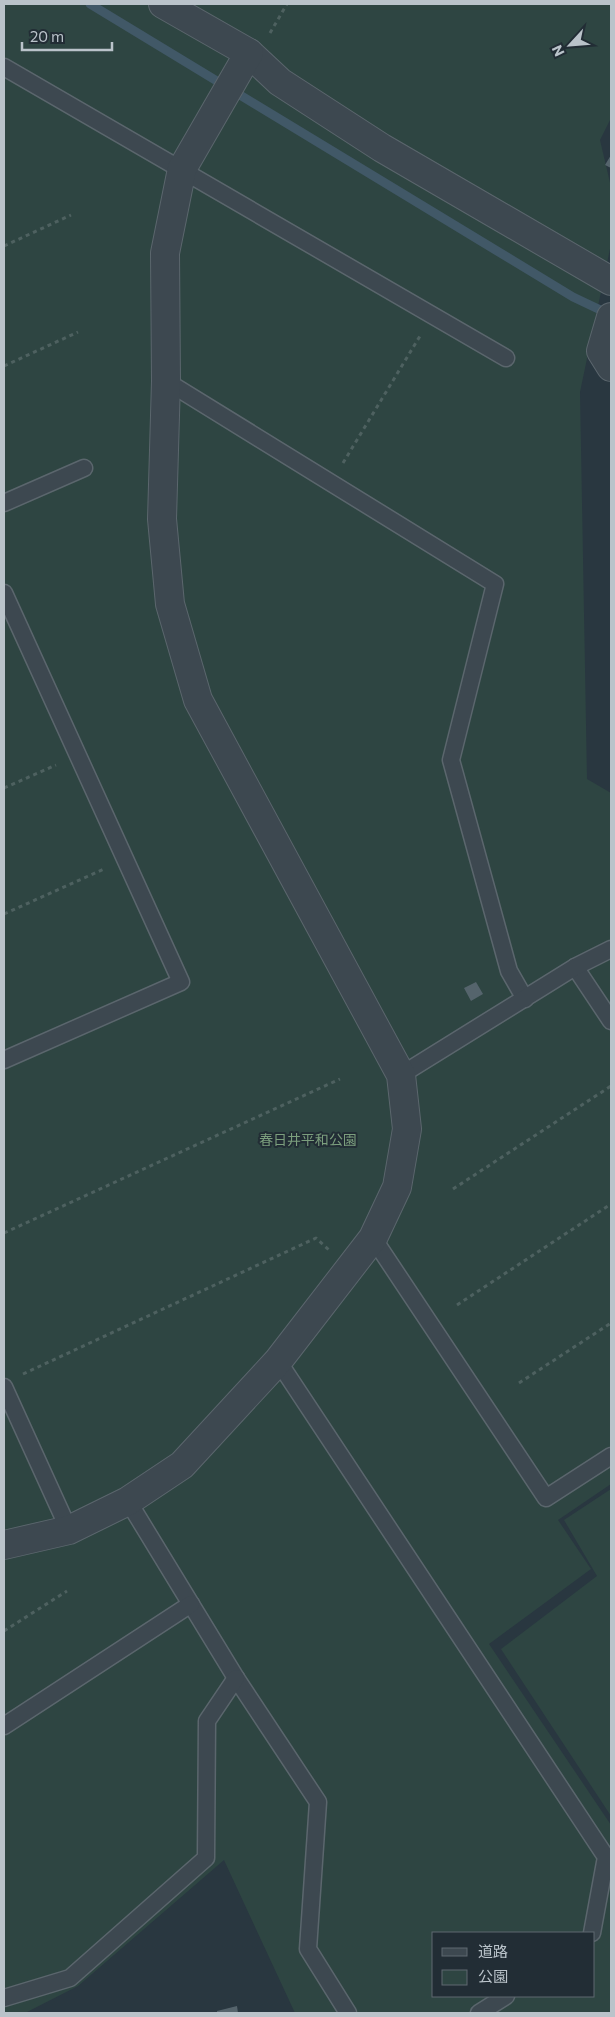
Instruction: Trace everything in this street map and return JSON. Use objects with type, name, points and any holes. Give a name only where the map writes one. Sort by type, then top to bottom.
[{"type":"street","points":[[163,4],[258,45],[280,82],[382,148],[611,281]]},
{"type":"street","points":[[4,1545],[69,1530],[128,1501],[182,1465],[278,1360],[373,1238],[397,1187],[407,1129],[401,1075],[198,700],[170,604],[162,518],[166,381],[165,254],[182,169],[258,45]]},
{"type":"street","points":[[611,318],[601,351],[611,367]]},
{"type":"lane","points":[[4,67],[506,358]]},
{"type":"lane","points":[[166,381],[495,584],[451,760],[509,971],[525,999]]},
{"type":"lane","points":[[4,503],[84,468]]},
{"type":"lane","points":[[4,593],[181,982],[4,1060]]},
{"type":"lane","points":[[401,1075],[575,968],[611,949]]},
{"type":"lane","points":[[575,968],[611,1021]]},
{"type":"lane","points":[[373,1238],[546,1498],[611,1456]]},
{"type":"lane","points":[[278,1360],[606,1857],[592,1932]]},
{"type":"lane","points":[[4,1387],[69,1530]]},
{"type":"lane","points":[[128,1501],[236,1678],[318,1802],[308,1949],[348,2013]]},
{"type":"lane","points":[[4,1726],[191,1604]]},
{"type":"lane","points":[[4,1998],[70,1978],[206,1858],[207,1721],[236,1678]]},
{"type":"lane","points":[[479,2013],[504,1997]]},
{"type":"path","points":[[258,45],[287,4]]},
{"type":"path","points":[[4,246],[71,215]]},
{"type":"path","points":[[331,483],[432,315]]},
{"type":"path","points":[[4,366],[78,332]]},
{"type":"path","points":[[4,788],[78,755]]},
{"type":"path","points":[[4,914],[126,859]]},
{"type":"path","points":[[4,1233],[340,1079]]},
{"type":"path","points":[[453,1189],[611,1086]]},
{"type":"path","points":[[457,1305],[611,1204]]},
{"type":"path","points":[[22,1374],[316,1238],[350,1269]]},
{"type":"path","points":[[519,1383],[611,1323]]},
{"type":"path","points":[[4,1631],[67,1591]]},
{"type":"green space","name":"春日井平和公園","points":[[4,4],[611,4],[611,118],[600,140],[611,187],[611,244],[580,392],[587,779],[611,793],[611,1484],[558,1520],[591,1569],[489,1644],[611,1825],[611,2013],[295,2013],[224,1860],[78,1986],[25,2013],[4,2013]]},
{"type":"green space","points":[[611,1489],[611,1816],[501,1649],[597,1576],[564,1520]]},
{"type":"building","points":[[611,155],[611,168],[605,165]]},
{"type":"building","points":[[476,982],[483,994],[471,1001],[464,988]]},
{"type":"building","points":[[237,2006],[238,2013],[217,2013],[217,2011]]},
{"type":"waterway","points":[[90,4],[573,297],[611,315]]}]
